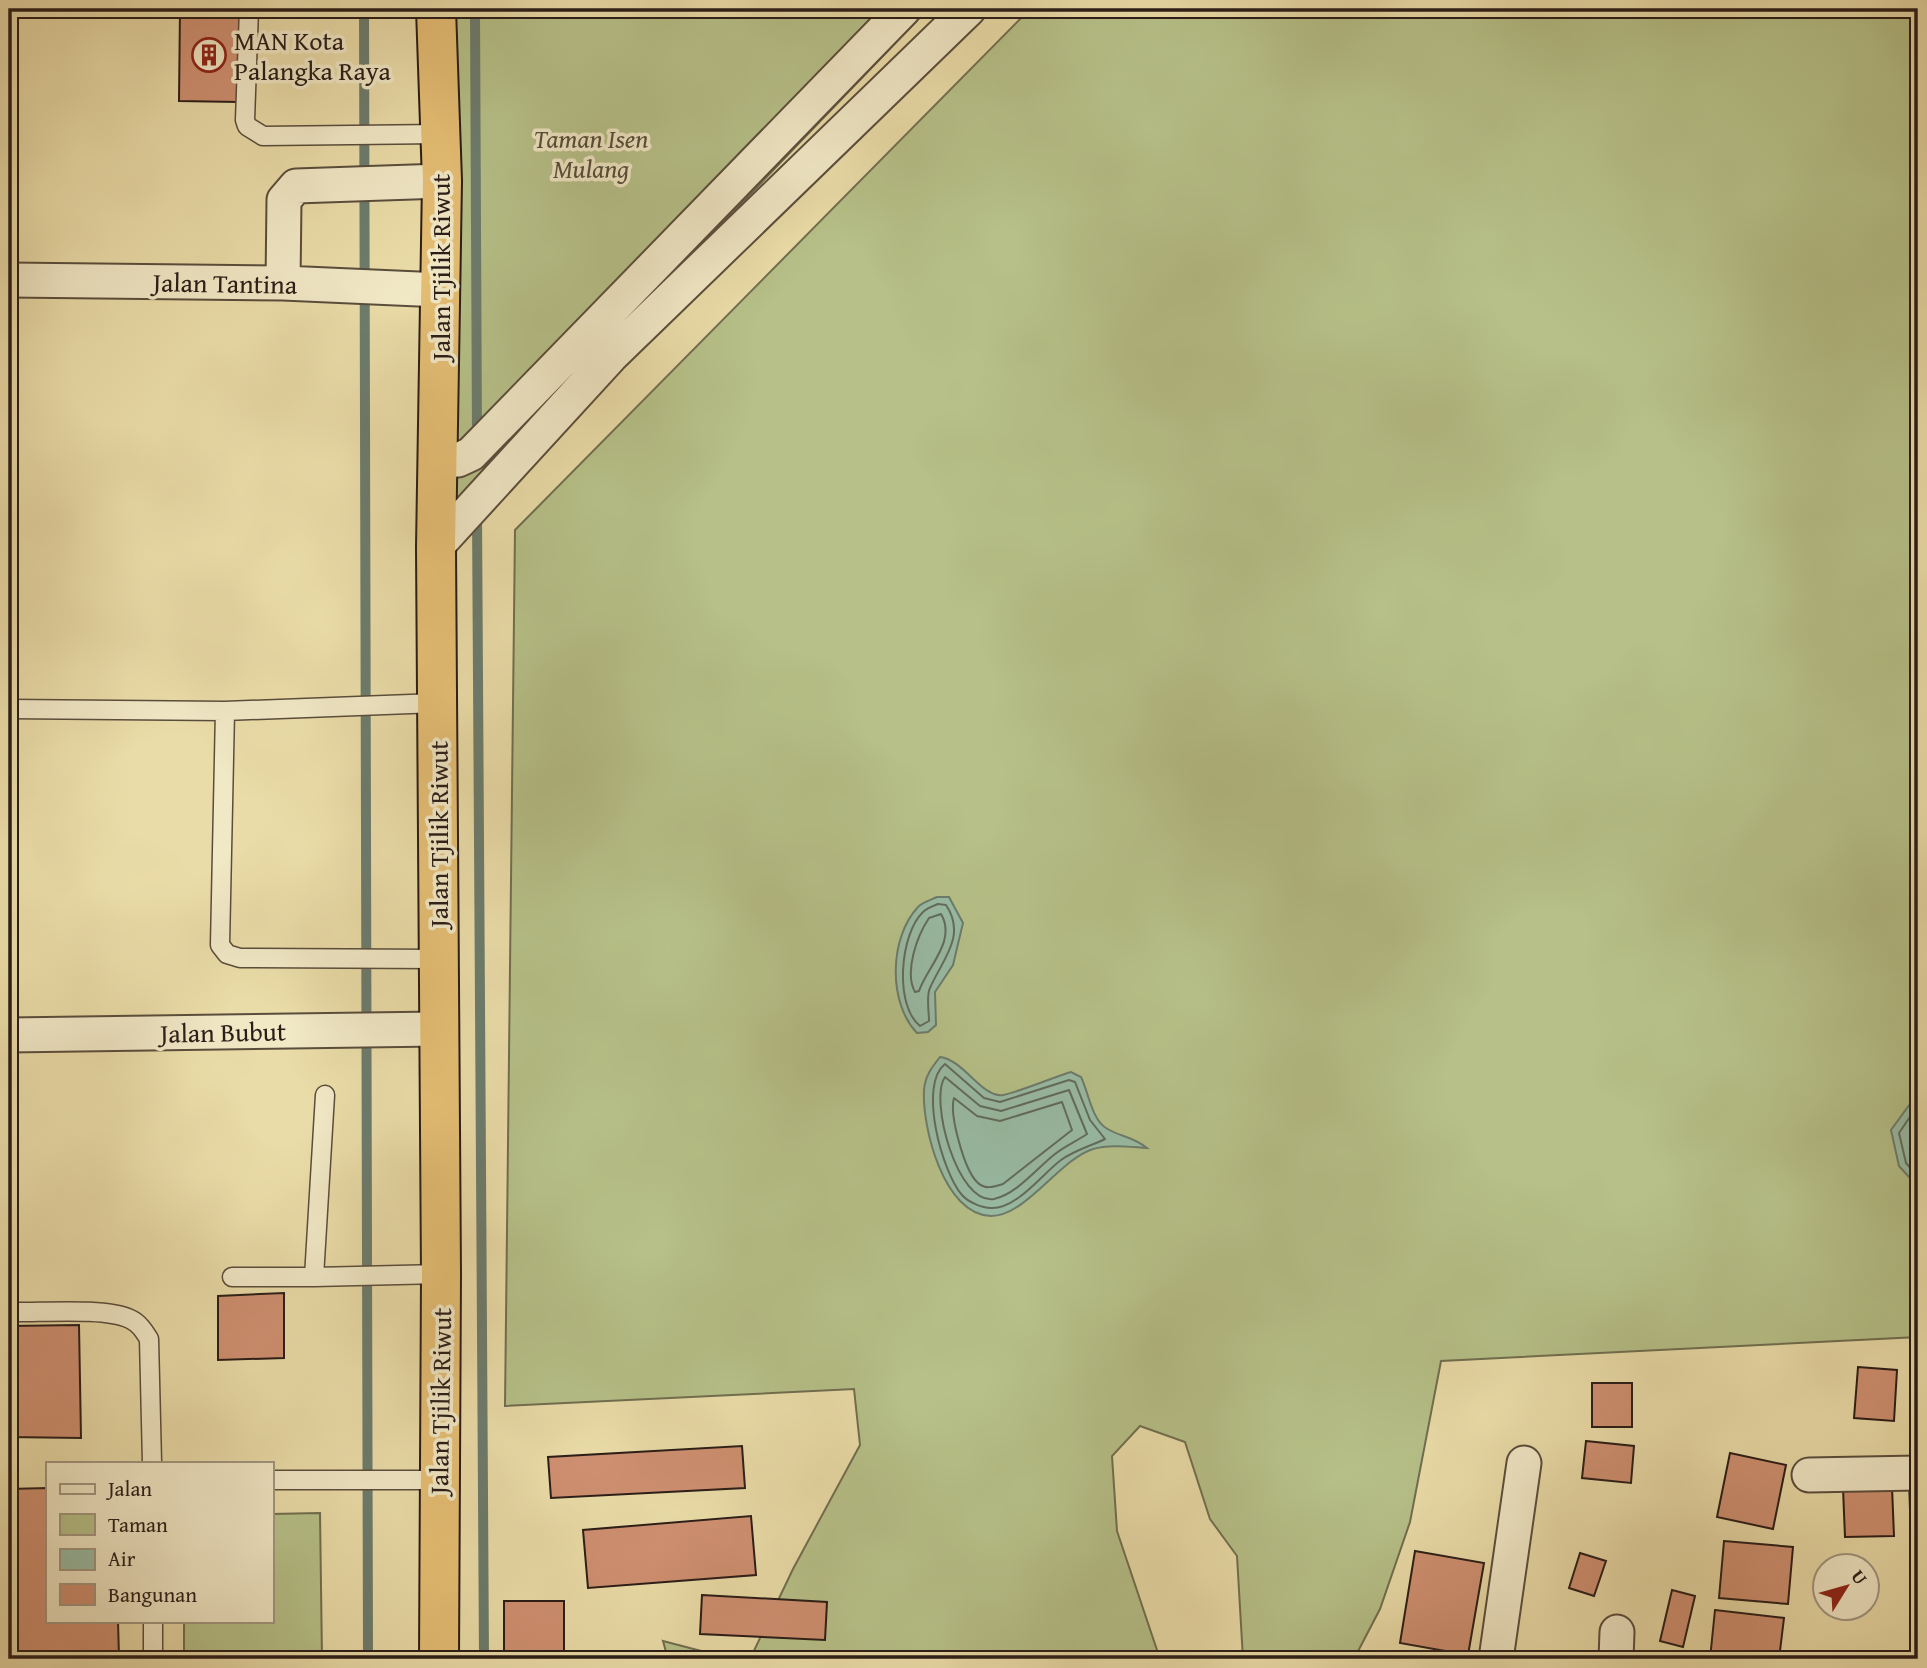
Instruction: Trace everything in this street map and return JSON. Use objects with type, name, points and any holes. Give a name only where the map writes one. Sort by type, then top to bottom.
[{"type":"highway","name":"Jalan Tjilik Riwut","points":[[436,9],[442,181],[436,547],[441,1274],[439,1659]]},
{"type":"street","points":[[437,461],[458,460],[471,454],[904,9]]},
{"type":"street","points":[[436,547],[611,356],[969,9]]},
{"type":"street","points":[[283,283],[284,200],[296,187],[442,181]]},
{"type":"street","name":"Jalan Tantina","points":[[9,280],[283,283],[441,290]]},
{"type":"street","name":"Jalan Bubut","points":[[9,1035],[438,1029]]},
{"type":"street","points":[[1496,1659],[1524,1463]]},
{"type":"street","points":[[1809,1475],[1918,1473]]},
{"type":"lane","points":[[249,9],[245,120],[254,132],[263,136],[440,134]]},
{"type":"lane","points":[[9,709],[225,710],[437,703]]},
{"type":"lane","points":[[225,710],[220,945],[223,950],[240,958],[438,959]]},
{"type":"lane","points":[[314,1277],[325,1095]]},
{"type":"lane","points":[[232,1277],[441,1274]]},
{"type":"lane","points":[[9,1312],[120,1315],[138,1324],[149,1339],[152,1462]]},
{"type":"lane","points":[[273,1480],[438,1480]]},
{"type":"lane","points":[[153,1622],[153,1659]]},
{"type":"green space","name":"Taman Isen Mulang","points":[[447,9],[928,9],[447,510]]},
{"type":"green space","points":[[1030,9],[1918,9],[1918,1337],[1441,1361],[1410,1522],[1380,1609],[1354,1659],[1243,1659],[1237,1556],[1210,1519],[1185,1442],[1140,1426],[1112,1456],[1117,1531],[1160,1659],[750,1659],[793,1569],[860,1445],[854,1389],[505,1406],[515,530]]},
{"type":"green space","points":[[320,1513],[322,1659],[184,1659],[184,1622],[273,1622],[273,1514]]},
{"type":"green space","points":[[663,1641],[732,1659],[668,1659]]},
{"type":"water","points":[[937,897],[949,897],[963,923],[953,965],[935,992],[936,1025],[928,1032],[917,1033],[901,1005],[897,988],[897,953],[908,920],[920,905]]},
{"type":"water","points":[[940,1057],[957,1065],[988,1091],[1003,1095],[1071,1072],[1081,1077],[1101,1124],[1147,1148],[1113,1146],[1093,1149],[1080,1155],[1030,1198],[1004,1214],[991,1216],[975,1212],[960,1201],[949,1186],[939,1167],[927,1126],[924,1090],[929,1072]]},
{"type":"water","points":[[1918,1093],[1918,1187],[1899,1166],[1891,1130]]},
{"type":"building","name":"MAN Kota Palangka Raya","points":[[180,9],[240,9],[238,102],[179,101]]},
{"type":"building","points":[[284,1293],[284,1358],[218,1360],[218,1296]]},
{"type":"building","points":[[79,1325],[81,1438],[9,1437],[9,1326]]},
{"type":"building","points":[[1858,1367],[1897,1370],[1894,1421],[1854,1418]]},
{"type":"building","points":[[1914,1374],[1918,1374],[1918,1427],[1916,1427]]},
{"type":"building","points":[[1592,1383],[1632,1383],[1632,1427],[1592,1427]]},
{"type":"building","points":[[1586,1441],[1634,1446],[1631,1483],[1582,1478]]},
{"type":"building","points":[[742,1446],[745,1488],[551,1498],[548,1457]]},
{"type":"building","points":[[1730,1453],[1786,1465],[1773,1529],[1717,1517]]},
{"type":"building","points":[[1909,1480],[1918,1480],[1918,1538],[1911,1538]]},
{"type":"building","points":[[1892,1487],[1894,1536],[1845,1537],[1843,1488]]},
{"type":"building","points":[[46,1488],[46,1622],[118,1622],[119,1657],[10,1659],[9,1489]]},
{"type":"building","points":[[751,1516],[756,1575],[588,1588],[583,1530]]},
{"type":"building","points":[[1724,1541],[1793,1547],[1788,1604],[1719,1598]]},
{"type":"building","points":[[1415,1551],[1484,1563],[1468,1655],[1400,1643]]},
{"type":"building","points":[[1580,1553],[1606,1561],[1594,1596],[1569,1588]]},
{"type":"building","points":[[1672,1590],[1695,1596],[1683,1647],[1660,1641]]},
{"type":"building","points":[[702,1595],[827,1602],[825,1640],[700,1634]]},
{"type":"building","points":[[504,1601],[564,1601],[564,1653],[504,1653]]},
{"type":"building","points":[[1715,1610],[1784,1618],[1779,1659],[1710,1659]]},
{"type":"waterway","points":[[364,9],[368,1659]]},
{"type":"waterway","points":[[475,9],[477,438]]},
{"type":"waterway","points":[[477,514],[484,1659]]},
{"type":"place","name":"MAN Kota Palangka Raya","points":[[209,55]]}]
